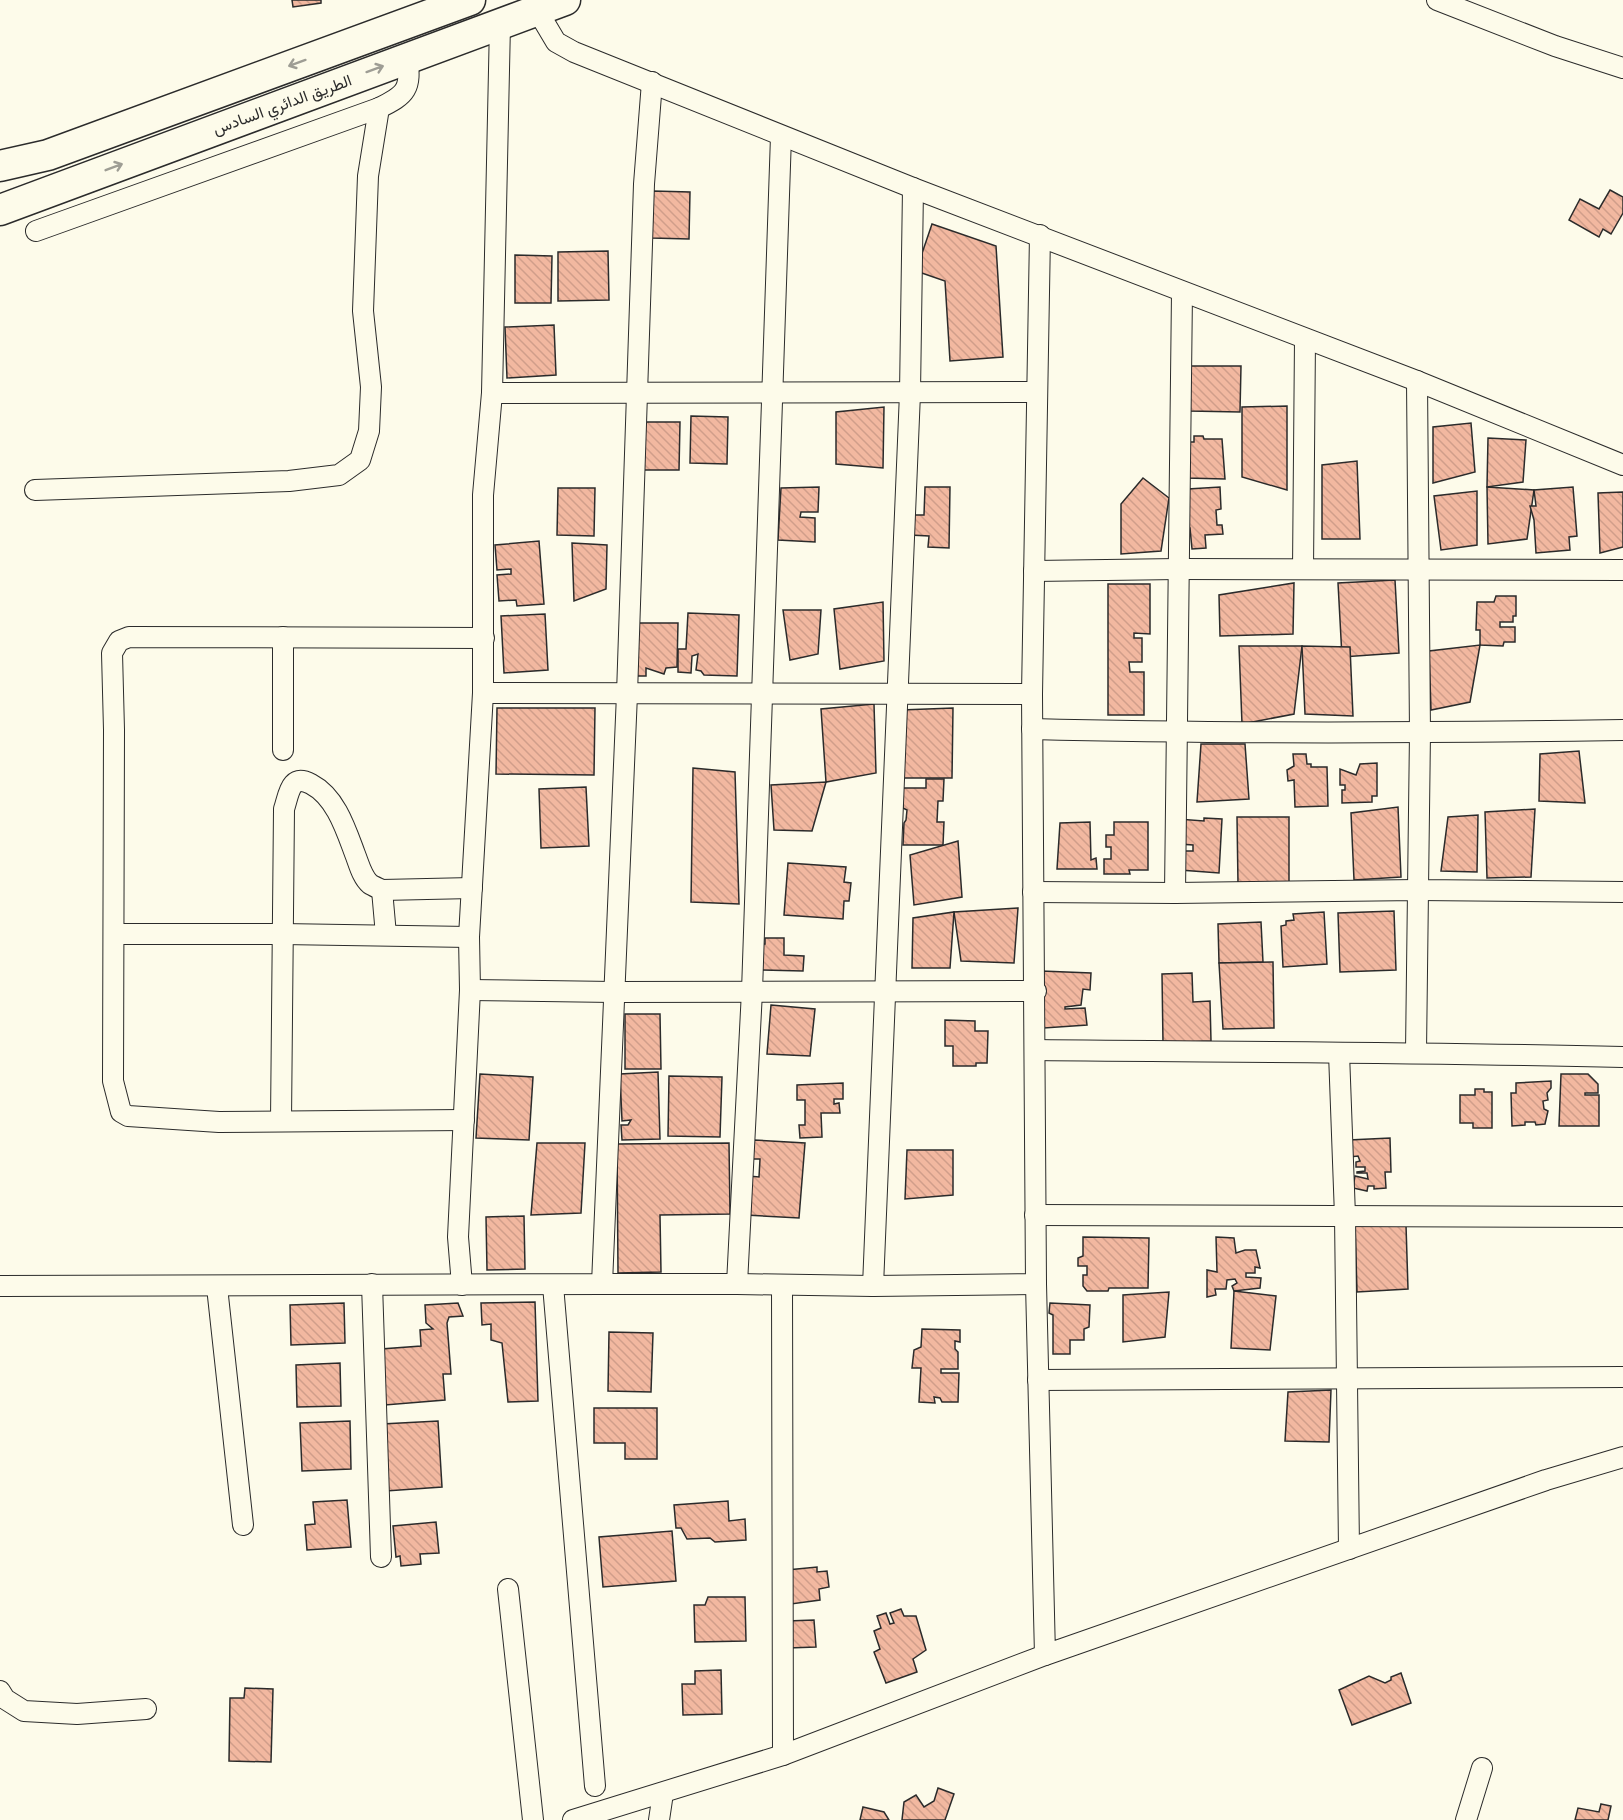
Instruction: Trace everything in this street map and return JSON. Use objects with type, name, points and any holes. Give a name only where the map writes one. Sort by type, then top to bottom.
[{"type":"highway","name":"الطريق الدائري السادس","points":[[0,166],[48,155],[470,0]]},
{"type":"highway","name":"الطريق الدائري السادس","points":[[0,210],[565,0]]},
{"type":"highway","points":[[0,152],[48,155],[71,183]]},
{"type":"street","points":[[1437,0],[1555,46],[1623,68]]},
{"type":"street","points":[[537,10],[556,42],[574,52],[913,188],[1417,381],[1623,465]]},
{"type":"street","points":[[462,1285],[458,1237],[470,990],[469,937],[483,693],[483,495],[492,393],[500,24]]},
{"type":"street","points":[[36,231],[399,99],[407,90],[410,73],[407,57]]},
{"type":"street","points":[[602,1284],[627,694],[644,184],[652,82]]},
{"type":"street","points":[[35,490],[289,481],[339,475],[360,460],[369,431],[371,387],[363,311],[368,176],[379,108]]},
{"type":"street","points":[[737,1284],[752,991],[781,136]]},
{"type":"street","points":[[873,1286],[910,393],[913,188]]},
{"type":"street","points":[[1040,235],[1032,729],[1036,991],[1035,1215],[1045,1655]]},
{"type":"street","points":[[1175,893],[1182,292]]},
{"type":"street","points":[[1303,569],[1305,339]]},
{"type":"street","points":[[1416,1052],[1420,733],[1417,381]]},
{"type":"street","points":[[492,393],[1036,392]]},
{"type":"street","points":[[1035,572],[1178,569],[1623,570]]},
{"type":"street","points":[[283,637],[283,750]]},
{"type":"street","points":[[464,1120],[219,1122],[128,1116],[121,1112],[114,1081],[114,730],[111,674],[112,653],[119,641],[129,638],[484,638]]},
{"type":"street","points":[[483,693],[1032,694]]},
{"type":"street","points":[[1032,729],[1178,733],[1623,730]]},
{"type":"street","points":[[281,1121],[284,809],[291,787],[297,781],[304,780],[317,787],[338,810],[360,869],[370,884],[382,890],[472,888]]},
{"type":"street","points":[[382,890],[386,935]]},
{"type":"street","points":[[1033,892],[1418,890],[1623,892]]},
{"type":"street","points":[[115,934],[469,937]]},
{"type":"street","points":[[470,990],[1036,991]]},
{"type":"street","points":[[1036,1050],[1416,1052],[1623,1057]]},
{"type":"street","points":[[1339,1053],[1345,1215],[1349,1549]]},
{"type":"street","points":[[1035,1215],[1623,1217]]},
{"type":"street","points":[[372,1284],[381,1557]]},
{"type":"street","points":[[0,1286],[1036,1284]]},
{"type":"street","points":[[553,1285],[595,1786]]},
{"type":"street","points":[[782,1285],[783,1755]]},
{"type":"street","points":[[217,1287],[243,1525]]},
{"type":"street","points":[[1038,1380],[1623,1377]]},
{"type":"street","points":[[573,1820],[783,1755],[1045,1655],[1546,1480],[1623,1457]]},
{"type":"street","points":[[508,1589],[533,1820]]},
{"type":"street","points":[[0,1691],[5,1699],[24,1711],[77,1714],[146,1709]]},
{"type":"street","points":[[1466,1820],[1482,1768]]},
{"type":"street","points":[[659,1820],[663,1792]]},
{"type":"building","points":[[292,0],[321,0],[321,3],[293,7]]},
{"type":"building","points":[[1610,190],[1623,197],[1623,213],[1611,234],[1603,229],[1599,237],[1569,220],[1580,199],[1599,209]]},
{"type":"building","points":[[653,191],[690,192],[689,239],[652,238]]},
{"type":"building","points":[[932,224],[996,246],[1003,357],[950,361],[945,281],[916,271]]},
{"type":"building","points":[[608,251],[609,300],[558,301],[558,252]]},
{"type":"building","points":[[515,255],[552,256],[551,303],[515,303]]},
{"type":"building","points":[[554,325],[556,375],[507,378],[505,327]]},
{"type":"building","points":[[1190,366],[1241,366],[1240,412],[1189,411]]},
{"type":"building","points":[[1287,406],[1287,490],[1242,477],[1242,407]]},
{"type":"building","points":[[884,407],[883,468],[836,464],[836,412]]},
{"type":"building","points":[[691,416],[728,417],[727,464],[690,463]]},
{"type":"building","points":[[643,422],[680,422],[679,470],[643,470]]},
{"type":"building","points":[[1471,423],[1475,472],[1433,483],[1433,427]]},
{"type":"building","points":[[1194,436],[1203,436],[1204,439],[1222,439],[1225,479],[1186,478],[1186,442],[1194,442]]},
{"type":"building","points":[[1488,438],[1526,440],[1523,482],[1487,487]]},
{"type":"building","points":[[1357,461],[1360,539],[1322,539],[1322,465]]},
{"type":"building","points":[[1143,478],[1169,498],[1161,551],[1121,554],[1121,504]]},
{"type":"building","points":[[819,487],[818,512],[801,512],[800,517],[815,518],[815,542],[778,540],[781,488]]},
{"type":"building","points":[[925,487],[950,487],[949,548],[928,547],[929,536],[910,535],[911,515],[924,515]]},
{"type":"building","points":[[1220,487],[1221,509],[1216,510],[1217,525],[1222,525],[1223,534],[1205,535],[1206,548],[1192,549],[1190,528],[1185,528],[1188,489]]},
{"type":"building","points":[[1487,487],[1534,490],[1527,539],[1488,544]]},
{"type":"building","points":[[1573,487],[1577,536],[1569,537],[1570,550],[1536,553],[1534,520],[1530,506],[1536,506],[1534,490]]},
{"type":"building","points":[[558,488],[595,488],[594,536],[557,535]]},
{"type":"building","points":[[1477,491],[1477,545],[1441,550],[1434,496]]},
{"type":"building","points":[[1623,492],[1623,547],[1600,553],[1598,493]]},
{"type":"building","points":[[539,541],[544,604],[517,606],[516,600],[499,601],[497,575],[511,574],[511,569],[497,570],[495,545]]},
{"type":"building","points":[[572,543],[607,545],[606,589],[574,601]]},
{"type":"building","points":[[1395,580],[1399,653],[1342,657],[1338,583]]},
{"type":"building","points":[[1294,583],[1293,634],[1220,636],[1219,595]]},
{"type":"building","points":[[1108,584],[1150,584],[1150,634],[1134,633],[1134,638],[1142,638],[1142,662],[1129,662],[1130,672],[1144,672],[1144,715],[1108,715]]},
{"type":"building","points":[[1496,596],[1516,596],[1516,616],[1513,616],[1513,622],[1500,622],[1500,627],[1515,627],[1515,642],[1504,642],[1503,646],[1480,645],[1480,630],[1476,630],[1477,602],[1494,602]]},
{"type":"building","points":[[883,602],[884,661],[840,669],[834,609]]},
{"type":"building","points":[[783,610],[821,610],[818,654],[790,660]]},
{"type":"building","points":[[688,613],[739,615],[737,676],[704,675],[701,671],[696,670],[698,654],[692,656],[691,673],[678,672],[678,649],[686,649]]},
{"type":"building","points":[[545,614],[548,670],[504,673],[501,616]]},
{"type":"building","points":[[636,623],[678,623],[677,667],[666,668],[664,674],[646,668],[646,676],[636,676]]},
{"type":"building","points":[[1480,645],[1470,702],[1431,710],[1429,651]]},
{"type":"building","points":[[1239,646],[1302,646],[1294,714],[1242,724]]},
{"type":"building","points":[[1302,646],[1350,647],[1353,716],[1305,714]]},
{"type":"building","points":[[874,704],[876,773],[826,782],[821,709]]},
{"type":"building","points":[[497,708],[595,708],[594,775],[496,774]]},
{"type":"building","points":[[953,708],[952,778],[899,778],[901,710]]},
{"type":"building","points":[[1201,744],[1245,744],[1249,799],[1197,802]]},
{"type":"building","points":[[1579,751],[1585,803],[1539,801],[1540,754]]},
{"type":"building","points":[[1293,754],[1306,754],[1307,764],[1311,764],[1311,767],[1327,767],[1328,806],[1295,807],[1294,780],[1288,781],[1287,770],[1294,766]]},
{"type":"building","points":[[1377,763],[1377,796],[1372,796],[1372,802],[1342,803],[1342,790],[1345,790],[1345,785],[1340,785],[1340,769],[1356,775],[1360,764]]},
{"type":"building","points":[[693,768],[735,772],[739,904],[691,902]]},
{"type":"building","points":[[926,779],[944,779],[943,801],[938,801],[937,822],[944,822],[943,845],[903,845],[907,810],[903,808],[903,788],[926,788]]},
{"type":"building","points":[[826,782],[812,831],[774,830],[771,785]]},
{"type":"building","points":[[586,787],[589,846],[541,848],[539,789]]},
{"type":"building","points":[[1398,807],[1401,877],[1354,880],[1351,813]]},
{"type":"building","points":[[1535,809],[1531,877],[1487,878],[1485,812]]},
{"type":"building","points":[[1478,815],[1477,872],[1441,871],[1448,817]]},
{"type":"building","points":[[1237,817],[1289,817],[1289,884],[1238,884]]},
{"type":"building","points":[[1204,818],[1222,819],[1219,873],[1180,870],[1182,851],[1193,851],[1193,845],[1179,844],[1178,819],[1204,821]]},
{"type":"building","points":[[1090,822],[1091,860],[1096,858],[1097,869],[1057,869],[1060,823]]},
{"type":"building","points":[[1114,822],[1148,822],[1148,870],[1129,870],[1130,874],[1104,874],[1104,859],[1111,859],[1111,847],[1106,847],[1106,835],[1114,835]]},
{"type":"building","points":[[958,841],[962,897],[914,905],[910,855]]},
{"type":"building","points":[[788,863],[846,867],[844,882],[851,883],[849,901],[844,901],[843,919],[784,915]]},
{"type":"building","points":[[1018,908],[1014,963],[961,961],[954,912]]},
{"type":"building","points":[[1394,911],[1396,970],[1340,972],[1338,913]]},
{"type":"building","points":[[954,912],[950,968],[912,968],[913,918]]},
{"type":"building","points":[[1324,912],[1327,964],[1283,967],[1281,926],[1286,925],[1286,921],[1294,920],[1293,914]]},
{"type":"building","points":[[1261,922],[1263,962],[1219,963],[1218,924]]},
{"type":"building","points":[[765,938],[784,938],[784,955],[804,956],[803,971],[760,970],[761,944],[765,944]]},
{"type":"building","points":[[1273,962],[1274,1028],[1223,1029],[1219,963]]},
{"type":"building","points":[[1041,971],[1091,973],[1090,990],[1083,989],[1081,1005],[1065,1007],[1065,1009],[1085,1008],[1087,1025],[1044,1028]]},
{"type":"building","points":[[1192,973],[1193,1002],[1210,1001],[1211,1041],[1163,1043],[1162,974]]},
{"type":"building","points":[[771,1005],[815,1009],[810,1056],[767,1054]]},
{"type":"building","points":[[625,1014],[660,1014],[661,1069],[625,1069]]},
{"type":"building","points":[[945,1020],[975,1021],[975,1031],[988,1031],[987,1063],[976,1063],[976,1066],[953,1066],[953,1046],[945,1046]]},
{"type":"building","points":[[658,1072],[660,1139],[622,1140],[621,1125],[628,1125],[631,1120],[622,1121],[620,1074]]},
{"type":"building","points":[[480,1074],[533,1077],[529,1140],[476,1138]]},
{"type":"building","points":[[1561,1074],[1588,1074],[1598,1084],[1598,1093],[1585,1093],[1585,1095],[1599,1095],[1599,1126],[1559,1126]]},
{"type":"building","points":[[669,1076],[722,1077],[720,1137],[668,1136]]},
{"type":"building","points":[[1551,1081],[1551,1088],[1547,1093],[1548,1100],[1543,1101],[1544,1109],[1548,1111],[1545,1124],[1536,1125],[1535,1122],[1525,1122],[1525,1125],[1512,1126],[1511,1093],[1516,1093],[1516,1083]]},
{"type":"building","points":[[843,1083],[843,1099],[834,1099],[834,1104],[839,1103],[840,1113],[821,1113],[822,1137],[800,1138],[799,1125],[805,1125],[805,1100],[797,1100],[797,1085]]},
{"type":"building","points":[[1475,1089],[1492,1092],[1492,1128],[1473,1128],[1473,1123],[1460,1123],[1460,1095],[1475,1095]]},
{"type":"building","points":[[1390,1138],[1391,1172],[1385,1172],[1386,1188],[1374,1189],[1374,1186],[1368,1186],[1367,1191],[1353,1188],[1355,1176],[1368,1179],[1367,1173],[1357,1173],[1365,1171],[1365,1167],[1356,1167],[1356,1162],[1360,1161],[1358,1156],[1350,1157],[1349,1140]]},
{"type":"building","points":[[754,1140],[805,1143],[799,1218],[746,1215],[749,1176],[759,1177],[760,1159],[752,1159]]},
{"type":"building","points":[[537,1143],[585,1143],[581,1213],[531,1215]]},
{"type":"building","points":[[729,1143],[730,1214],[660,1215],[661,1272],[618,1273],[617,1144]]},
{"type":"building","points":[[907,1150],[953,1150],[953,1195],[905,1199]]},
{"type":"building","points":[[524,1216],[525,1269],[487,1270],[486,1217]]},
{"type":"building","points":[[1355,1224],[1406,1225],[1408,1289],[1357,1292]]},
{"type":"building","points":[[1083,1237],[1149,1238],[1148,1288],[1109,1288],[1108,1291],[1087,1291],[1083,1286],[1083,1275],[1087,1275],[1087,1266],[1078,1266],[1078,1258],[1083,1256]]},
{"type":"building","points":[[1216,1237],[1234,1238],[1236,1253],[1256,1250],[1260,1268],[1255,1267],[1255,1273],[1246,1273],[1246,1277],[1261,1278],[1260,1288],[1234,1291],[1232,1286],[1237,1283],[1235,1279],[1227,1280],[1226,1289],[1215,1289],[1216,1295],[1207,1297],[1207,1270],[1217,1272]]},
{"type":"building","points":[[1234,1291],[1276,1296],[1270,1350],[1231,1348]]},
{"type":"building","points":[[1169,1292],[1165,1337],[1123,1342],[1123,1295]]},
{"type":"building","points":[[535,1302],[538,1401],[508,1402],[502,1343],[491,1340],[491,1324],[482,1325],[481,1303]]},
{"type":"building","points":[[344,1303],[345,1343],[291,1345],[290,1305]]},
{"type":"building","points":[[458,1303],[463,1316],[449,1317],[447,1323],[451,1374],[443,1374],[445,1400],[385,1405],[381,1349],[421,1346],[420,1330],[433,1329],[426,1323],[425,1305]]},
{"type":"building","points":[[1050,1303],[1090,1305],[1089,1327],[1084,1329],[1084,1340],[1070,1340],[1070,1354],[1053,1354],[1053,1315],[1049,1313]]},
{"type":"building","points":[[922,1329],[960,1330],[960,1342],[955,1341],[955,1349],[958,1352],[958,1369],[941,1369],[941,1373],[959,1373],[958,1402],[942,1402],[940,1398],[934,1397],[935,1403],[919,1402],[921,1368],[912,1368],[914,1350],[921,1347]]},
{"type":"building","points":[[609,1332],[653,1333],[651,1392],[608,1391]]},
{"type":"building","points":[[340,1363],[341,1406],[297,1407],[296,1365]]},
{"type":"building","points":[[1331,1390],[1329,1442],[1285,1441],[1288,1392]]},
{"type":"building","points":[[594,1408],[657,1408],[657,1459],[625,1459],[625,1443],[594,1443]]},
{"type":"building","points":[[350,1421],[351,1469],[302,1471],[300,1423]]},
{"type":"building","points":[[438,1421],[442,1487],[386,1491],[382,1424]]},
{"type":"building","points":[[347,1500],[351,1547],[307,1550],[305,1525],[315,1524],[313,1502]]},
{"type":"building","points":[[728,1501],[729,1521],[745,1519],[746,1540],[715,1542],[710,1538],[687,1539],[681,1528],[676,1528],[674,1505]]},
{"type":"building","points":[[436,1522],[439,1553],[420,1554],[421,1564],[401,1566],[400,1556],[396,1557],[393,1526]]},
{"type":"building","points":[[672,1531],[676,1581],[603,1587],[599,1537]]},
{"type":"building","points":[[817,1567],[817,1572],[827,1571],[829,1587],[819,1589],[820,1600],[791,1604],[787,1570]]},
{"type":"building","points":[[708,1597],[745,1597],[746,1641],[695,1642],[694,1605],[705,1605]]},
{"type":"building","points":[[901,1609],[904,1616],[916,1616],[926,1650],[913,1659],[917,1672],[886,1683],[874,1652],[880,1649],[874,1631],[881,1628],[877,1616],[886,1613],[890,1624],[894,1623],[890,1613]]},
{"type":"building","points":[[814,1620],[816,1647],[788,1648],[787,1621]]},
{"type":"building","points":[[721,1670],[722,1714],[683,1715],[682,1684],[695,1684],[695,1671]]},
{"type":"building","points":[[1401,1673],[1411,1703],[1352,1725],[1339,1690],[1369,1676],[1385,1683],[1391,1680],[1391,1677]]},
{"type":"building","points":[[245,1688],[273,1689],[271,1762],[229,1761],[230,1698],[244,1698]]},
{"type":"building","points":[[938,1788],[954,1794],[945,1820],[902,1820],[904,1802],[916,1795],[924,1807],[934,1801]]},
{"type":"building","points":[[1601,1804],[1611,1806],[1608,1820],[1575,1820],[1578,1808],[1599,1812]]},
{"type":"building","points":[[863,1807],[884,1812],[889,1820],[860,1820]]}]
